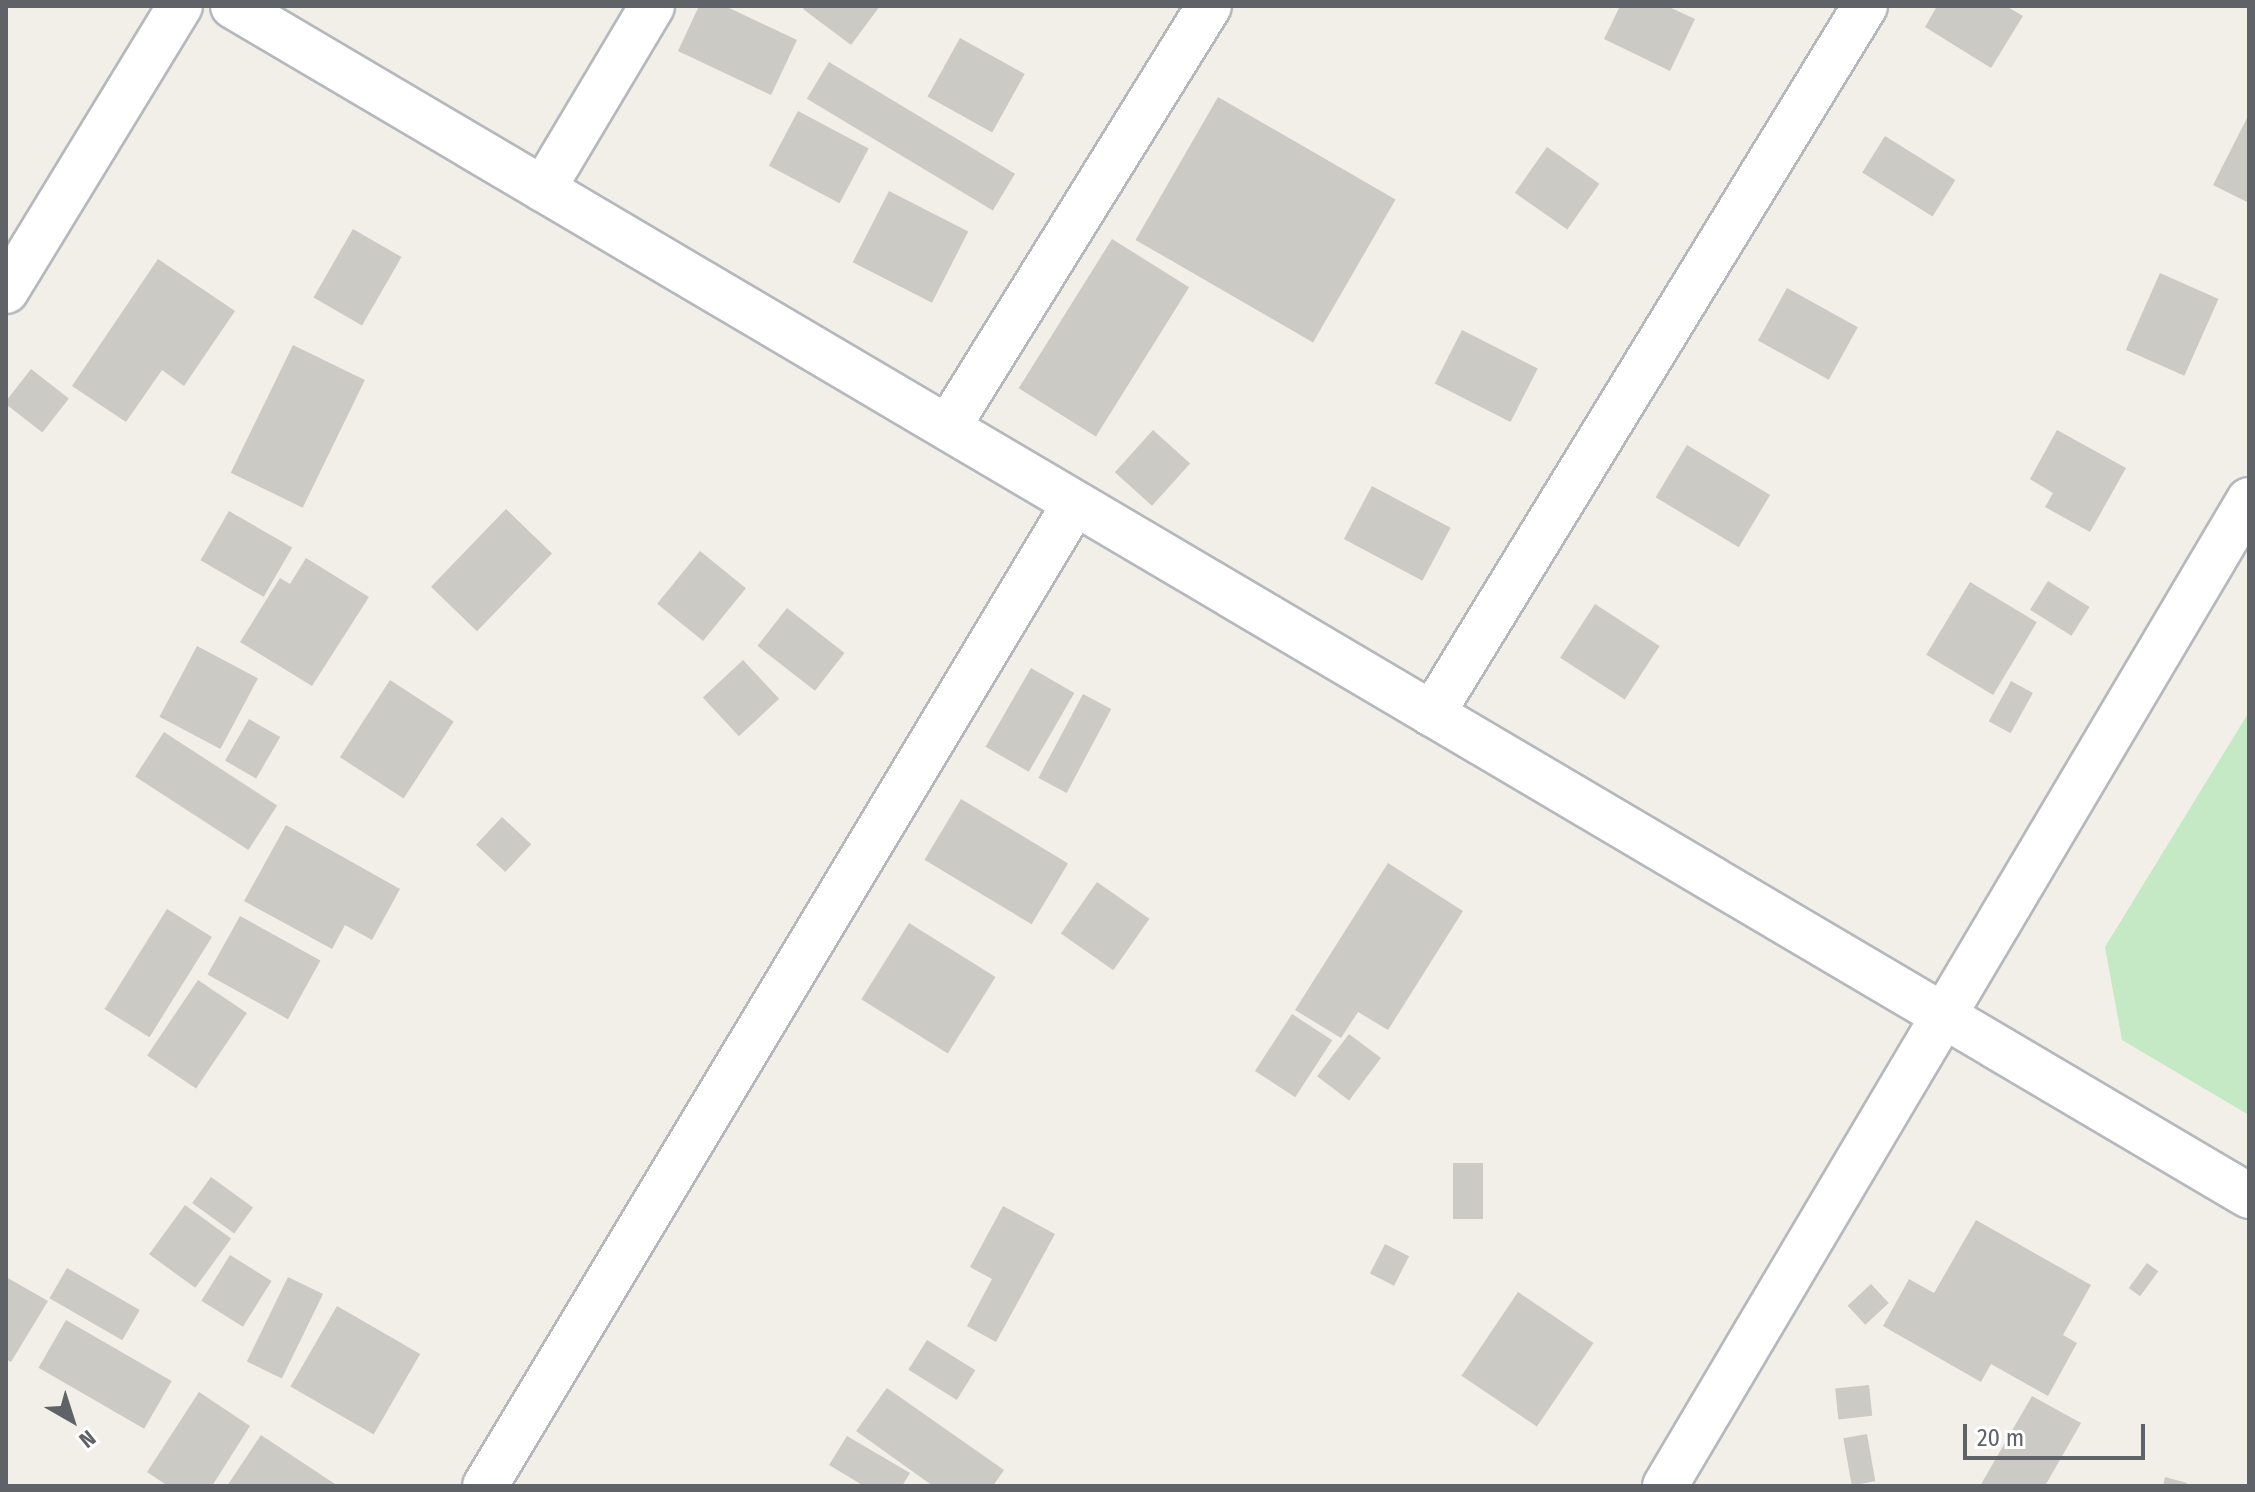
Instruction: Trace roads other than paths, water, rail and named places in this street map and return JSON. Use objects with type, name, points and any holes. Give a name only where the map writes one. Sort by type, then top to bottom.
[{"type":"street","points":[[6,291],[180,6]]},
{"type":"street","points":[[233,6],[2249,1196]]},
{"type":"street","points":[[543,189],[652,6]]},
{"type":"street","points":[[948,427],[1209,6]]},
{"type":"street","points":[[1432,714],[1865,6]]},
{"type":"street","points":[[1665,1486],[1947,1018],[2249,500]]},
{"type":"street","points":[[485,1486],[1075,503]]}]
